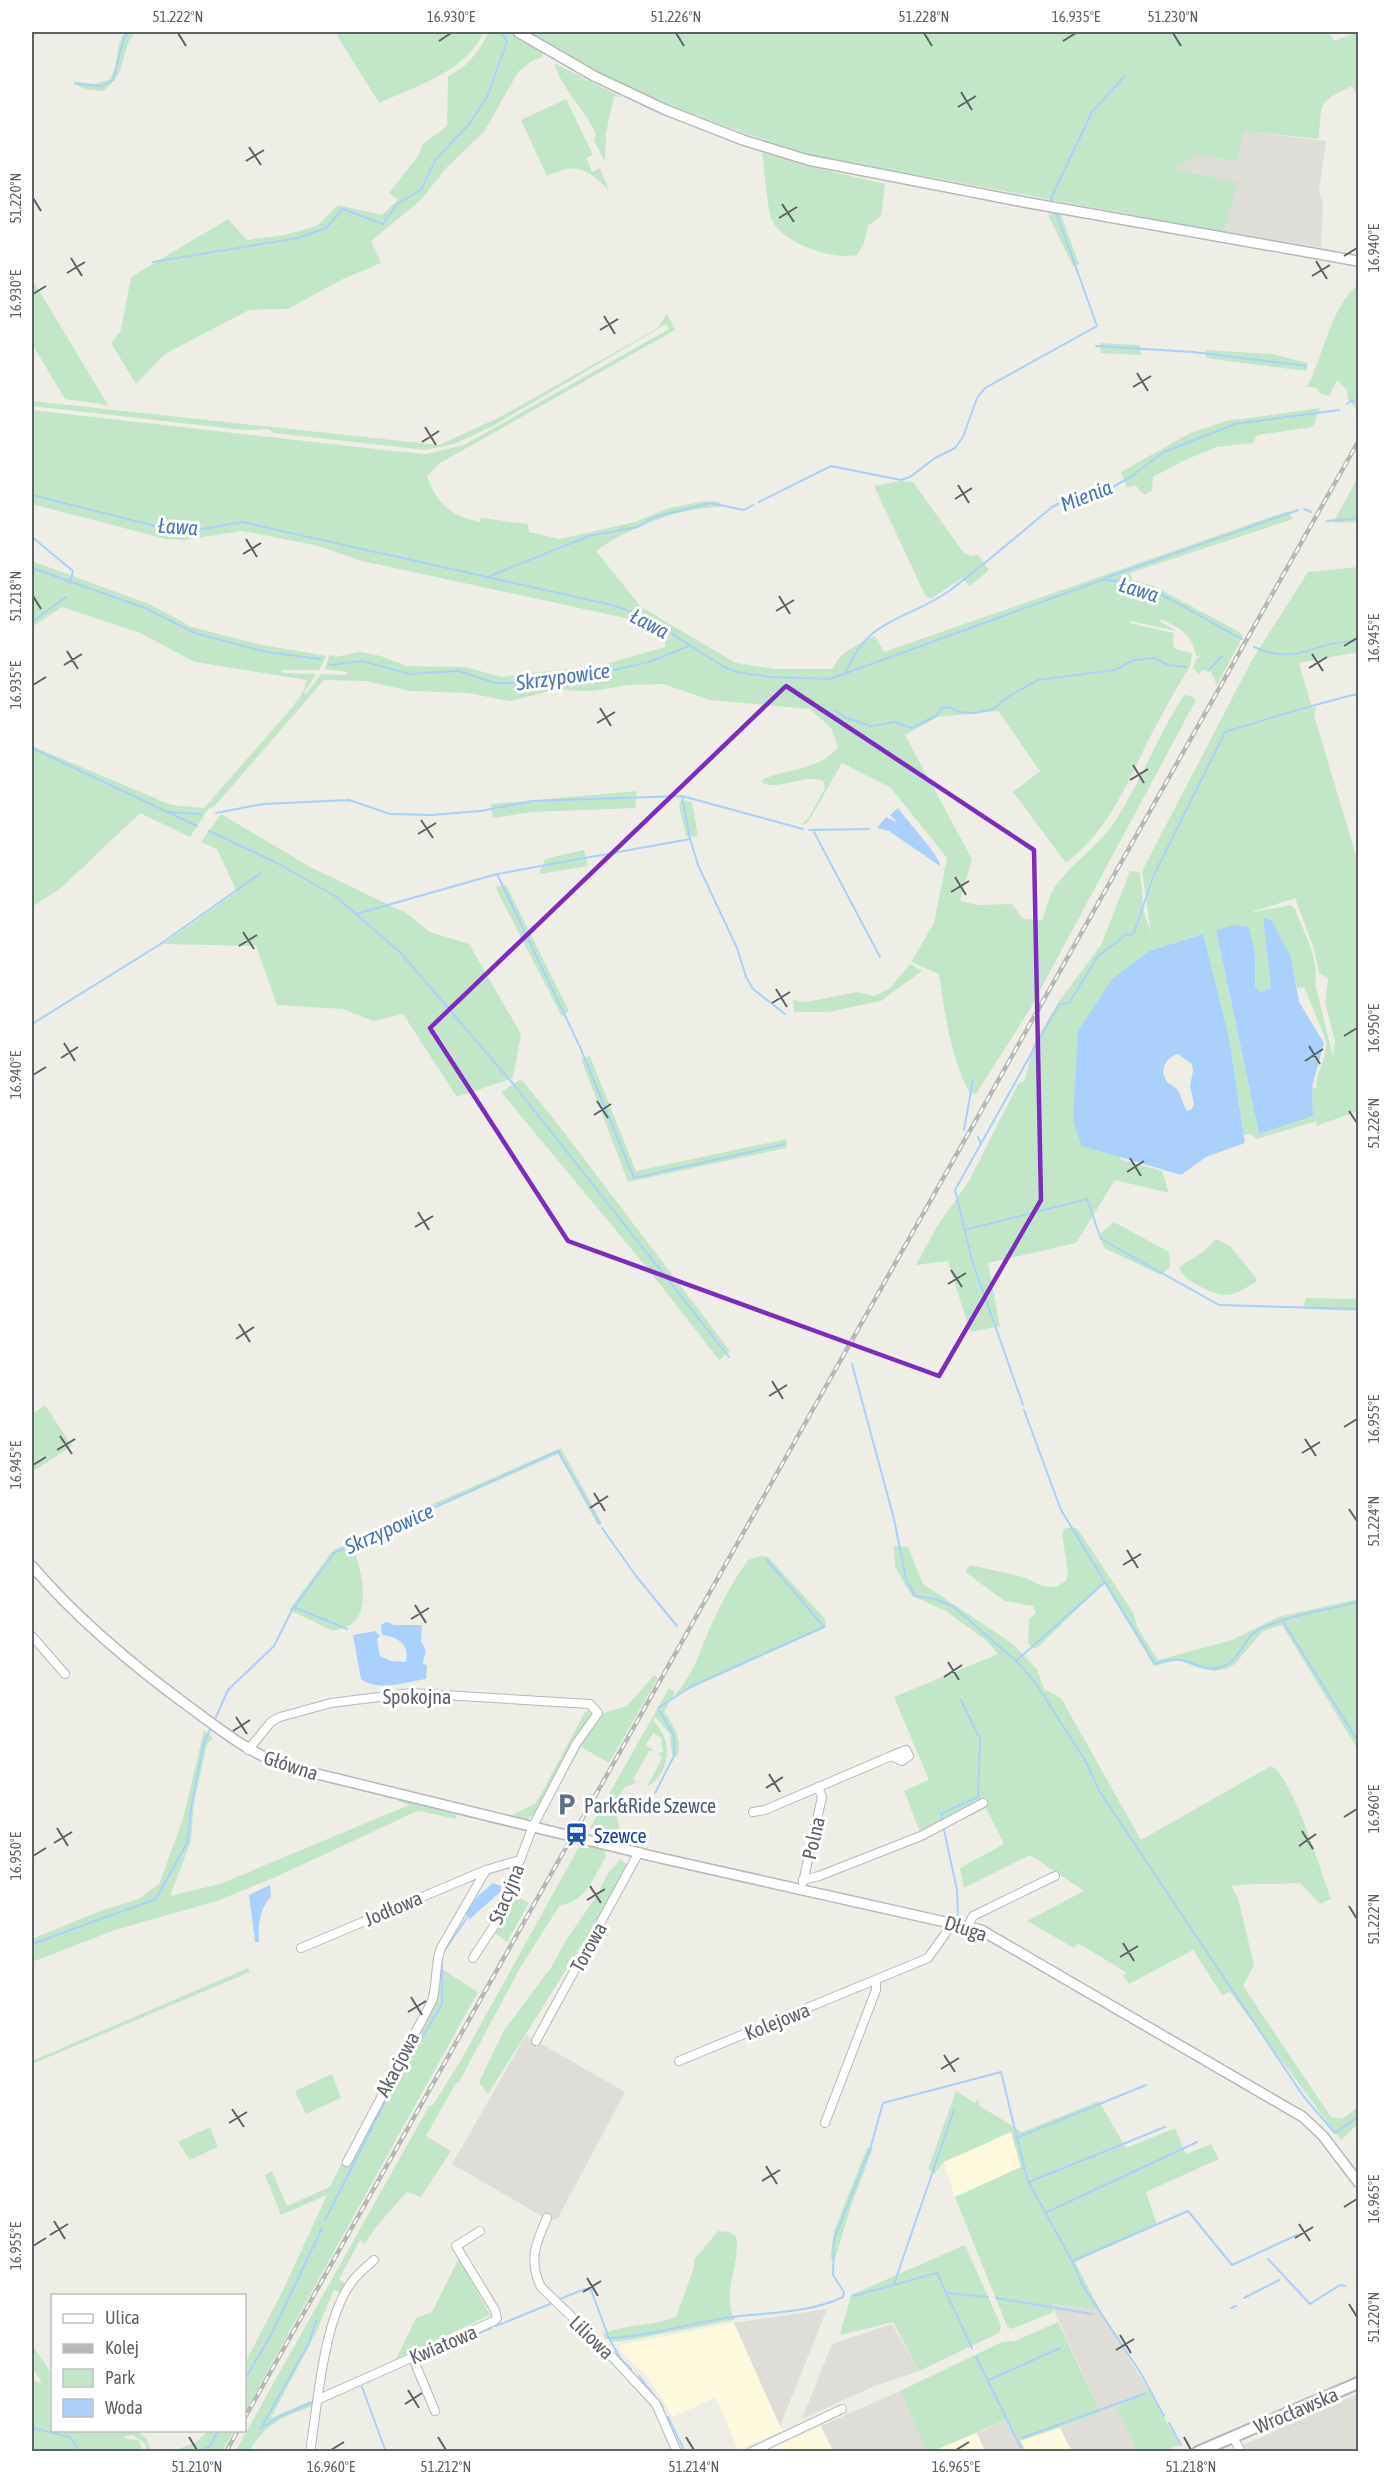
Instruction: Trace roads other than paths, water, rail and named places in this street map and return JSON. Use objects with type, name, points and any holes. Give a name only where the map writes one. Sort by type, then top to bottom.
[{"type":"main road","name":"Wrocławska","points":[[1198,2451],[1359,2383]]},
{"type":"street","points":[[518,32],[594,76],[666,110],[743,140],[808,160],[1054,207],[1359,261]]},
{"type":"street","name":"Główna","points":[[32,1566],[61,1597],[136,1666],[248,1749],[293,1768],[507,1820]]},
{"type":"street","points":[[32,1636],[65,1674]]},
{"type":"street","name":"Spokojna","points":[[248,1749],[271,1722],[280,1716],[331,1703],[374,1696],[411,1693],[590,1704],[598,1713]]},
{"type":"street","name":"Stacyjna","points":[[473,1958],[496,1923],[532,1826],[576,1744],[598,1713]]},
{"type":"street","name":"Polna","points":[[753,1812],[891,1756]]},
{"type":"street","name":"Polna","points":[[802,1884],[822,1797],[818,1787]]},
{"type":"street","points":[[802,1884],[921,1836],[983,1803]]},
{"type":"street","name":"Długa","points":[[507,1820],[639,1852],[802,1884],[968,1925],[993,1935],[1303,2117],[1323,2136],[1359,2182]]},
{"type":"street","name":"Torowa","points":[[536,2041],[639,1852]]},
{"type":"street","name":"Jodłowa","points":[[300,1948],[486,1870],[520,1860]]},
{"type":"street","name":"Akacjowa","points":[[347,2162],[432,2001],[436,1986],[436,1960],[486,1870]]},
{"type":"street","points":[[968,1925],[973,1916],[1055,1876]]},
{"type":"street","name":"Kolejowa","points":[[679,2061],[928,1958],[948,1930],[950,1921]]},
{"type":"street","points":[[825,2123],[876,1990],[876,1981]]},
{"type":"street","name":"Liliowa","points":[[547,2218],[534,2253],[535,2270],[541,2287],[632,2376],[656,2404],[677,2451]]},
{"type":"street","name":"Kwiatowa","points":[[319,2399],[497,2318],[495,2310],[456,2246],[480,2231]]},
{"type":"street","points":[[310,2451],[329,2338],[340,2303],[354,2278],[374,2260]]},
{"type":"street","points":[[412,2356],[435,2411]]},
{"type":"street","points":[[751,2451],[842,2409]]},
{"type":"street","points":[[1233,2437],[1240,2451]]},
{"type":"water","points":[[898,808],[929,847],[940,866],[889,831],[877,828],[886,817],[898,823],[890,815]]},
{"type":"water","points":[[1263,918],[1272,920],[1291,957],[1299,1002],[1324,1043],[1312,1087],[1313,1116],[1259,1134],[1216,930],[1235,925],[1249,927],[1255,954],[1255,987],[1261,992],[1271,988]]},
{"type":"water","points":[[1203,934],[1229,1037],[1245,1143],[1206,1157],[1181,1175],[1082,1146],[1073,1121],[1078,1031],[1112,979],[1149,951]],"holes":[[[1178,1054],[1192,1064],[1190,1086],[1194,1104],[1192,1109],[1187,1111],[1179,1092],[1167,1081],[1163,1072],[1165,1064]]]},
{"type":"water","points":[[387,1622],[394,1625],[422,1625],[421,1642],[425,1651],[423,1664],[427,1665],[426,1679],[384,1686],[361,1679],[353,1635],[375,1631],[380,1636],[377,1639],[380,1656],[391,1661],[406,1662],[406,1650],[402,1642],[382,1635],[381,1625]]},
{"type":"water","points":[[493,1883],[501,1886],[501,1891],[470,1919],[465,1913],[468,1908]]},
{"type":"water","points":[[270,1885],[271,1897],[260,1918],[259,1942],[255,1942],[249,1895]]},
{"type":"waterway","points":[[75,84],[103,86],[113,80],[124,38],[129,32]]},
{"type":"waterway","points":[[153,262],[298,238],[326,228],[343,209],[383,224],[397,204],[421,190],[436,159],[469,124],[487,97],[507,42],[502,32]]},
{"type":"waterway","points":[[1053,204],[1051,198],[1092,112],[1125,76]]},
{"type":"waterway","points":[[759,502],[831,466],[901,480],[910,477],[935,458],[955,448],[963,437],[977,398],[985,388],[1097,326],[1056,212]]},
{"type":"waterway","points":[[1096,346],[1193,352],[1306,366]]},
{"type":"waterway","name":"Mienia","points":[[1347,404],[1352,400],[1358,404]]},
{"type":"waterway","name":"Mienia","points":[[845,674],[854,655],[876,630],[949,591],[1052,507],[1070,498],[1109,489],[1129,478],[1164,452],[1235,424],[1339,410]]},
{"type":"waterway","name":"Ława","points":[[32,495],[171,530],[203,529],[242,522],[612,605],[644,616],[724,667],[737,672],[769,677],[830,679],[1102,580],[1139,586],[1157,593],[1242,639]]},
{"type":"waterway","points":[[490,576],[589,536],[638,527],[654,517],[710,503],[744,510],[753,505]]},
{"type":"waterway","points":[[1304,509],[1311,512]]},
{"type":"waterway","points":[[1105,578],[1298,510]]},
{"type":"waterway","points":[[1327,521],[1358,518]]},
{"type":"waterway","points":[[32,537],[73,571],[70,583]]},
{"type":"waterway","name":"Skrzypowice","points":[[32,568],[145,608],[195,633],[266,652],[320,659]]},
{"type":"waterway","points":[[32,622],[66,597]]},
{"type":"waterway","name":"Ława","points":[[1254,647],[1285,655],[1297,654],[1330,644],[1358,642]]},
{"type":"waterway","name":"Skrzypowice","points":[[330,665],[362,661],[409,674],[458,671],[495,683],[516,683],[548,675],[614,670],[649,662],[689,646]]},
{"type":"waterway","name":"Ława","points":[[1208,671],[1222,656]]},
{"type":"waterway","name":"Ława","points":[[835,710],[844,717],[871,726],[895,722],[912,728],[937,715],[941,708],[950,707],[959,712],[975,713],[993,709],[1009,696],[1038,680],[1115,670],[1134,660],[1154,658],[1168,665],[1186,667]]},
{"type":"waterway","points":[[1023,1405],[972,1260],[955,1190],[1059,1004],[1069,1003],[1098,956],[1127,934],[1133,935],[1154,875],[1225,732],[1358,694]]},
{"type":"waterway","points":[[32,748],[197,826]]},
{"type":"waterway","points":[[682,796],[803,829]]},
{"type":"waterway","points":[[216,813],[263,804],[349,800],[390,814],[431,815],[481,811],[532,801],[682,796],[690,839],[698,865],[737,948],[746,977],[753,989],[785,1014]]},
{"type":"waterway","points":[[168,812],[201,814]]},
{"type":"waterway","points":[[809,830],[869,829]]},
{"type":"waterway","points":[[209,831],[277,863],[335,896],[401,953],[515,1086],[729,1357]]},
{"type":"waterway","points":[[814,832],[880,957]]},
{"type":"waterway","points":[[356,914],[497,874],[690,839]]},
{"type":"waterway","points":[[32,1024],[159,945],[261,873]]},
{"type":"waterway","points":[[497,874],[580,1047],[634,1178],[785,1144]]},
{"type":"waterway","points":[[964,1130],[973,1080]]},
{"type":"waterway","points":[[978,1137],[981,1144]]},
{"type":"waterway","points":[[965,1230],[1087,1199],[1101,1239],[1219,1305],[1358,1309]]},
{"type":"waterway","points":[[852,1364],[894,1519],[906,1579],[915,1596],[936,1599],[954,1607],[1016,1661],[1034,1681],[1085,1760],[1100,1792],[1304,2097],[1335,2133],[1358,2117]]},
{"type":"waterway","points":[[1024,1410],[1061,1510],[1155,1664],[1166,1660],[1176,1660],[1206,1668],[1221,1667],[1233,1660],[1250,1637],[1260,1629],[1296,1616],[1358,1602]]},
{"type":"waterway","name":"Skrzypowice","points":[[214,1721],[228,1690],[274,1646],[292,1610],[334,1553],[558,1451],[600,1524]]},
{"type":"waterway","name":"Skrzypowice","points":[[602,1528],[636,1576],[677,1626]]},
{"type":"waterway","points":[[655,1793],[674,1756],[674,1736],[658,1708],[692,1686],[824,1627],[766,1559]]},
{"type":"waterway","points":[[1016,1661],[1104,1583]]},
{"type":"waterway","points":[[294,1607],[347,1629]]},
{"type":"waterway","points":[[1283,1622],[1358,1741]]},
{"type":"waterway","points":[[942,1820],[941,1814],[978,1797],[980,1739],[961,1700]]},
{"type":"waterway","name":"Skrzypowice","points":[[32,1944],[156,1899],[187,1843],[192,1802],[204,1743],[210,1730]]},
{"type":"waterway","points":[[944,1830],[957,1890],[958,1917]]},
{"type":"waterway","points":[[325,2220],[396,2081],[442,2004],[442,1954],[469,1915]]},
{"type":"waterway","points":[[560,2299],[585,2289],[591,2290],[609,2338],[726,2318],[801,2310],[830,2303],[843,2297],[844,2292],[833,2275],[834,2240],[871,2146],[883,2103],[1001,2072],[1027,2179],[1072,2261],[1188,2211],[1232,2265],[1297,2235]]},
{"type":"waterway","points":[[1016,2138],[1146,2085]]},
{"type":"waterway","points":[[894,2284],[954,2110]]},
{"type":"waterway","points":[[1029,2182],[1165,2127]]},
{"type":"waterway","points":[[1045,2213],[1197,2142]]},
{"type":"waterway","points":[[246,2378],[272,2333],[322,2228]]},
{"type":"waterway","points":[[1268,2259],[1310,2304],[1340,2285],[1345,2286]]},
{"type":"waterway","points":[[1072,2261],[1083,2286],[1140,2372],[1164,2416]]},
{"type":"waterway","points":[[853,2296],[937,2273],[972,2348]]},
{"type":"waterway","points":[[1244,2298],[1279,2280]]},
{"type":"waterway","points":[[947,2293],[988,2297]]},
{"type":"waterway","points":[[996,2298],[1092,2314]]},
{"type":"waterway","points":[[496,2326],[550,2304]]},
{"type":"waterway","points":[[1231,2308],[1236,2306]]},
{"type":"waterway","points":[[261,2428],[309,2343],[316,2321]]},
{"type":"waterway","points":[[464,2340],[491,2328]]},
{"type":"waterway","points":[[609,2338],[620,2358],[631,2369]]},
{"type":"waterway","points":[[436,2352],[458,2342]]},
{"type":"waterway","points":[[989,2380],[1060,2348]]},
{"type":"waterway","points":[[976,2357],[1023,2452]]},
{"type":"waterway","points":[[639,2376],[663,2407]]},
{"type":"waterway","points":[[362,2387],[386,2452]]},
{"type":"waterway","points":[[1022,2438],[1144,2394]]},
{"type":"waterway","points":[[259,2429],[280,2416],[313,2402]]},
{"type":"waterway","points":[[668,2417],[683,2448]]},
{"type":"waterway","points":[[1169,2423],[1181,2445]]},
{"type":"waterway","points":[[32,2428],[70,2437],[80,2452]]},
{"type":"waterway","points":[[199,2452],[211,2445],[217,2432]]},
{"type":"railway","points":[[246,2415],[1358,442]]},
{"type":"railway","points":[[226,2452],[237,2432]]},
{"type":"place","name":"Park&Ride Szewce","points":[[566,1805]]},
{"type":"place","name":"Szewce","points":[[576,1835]]}]
